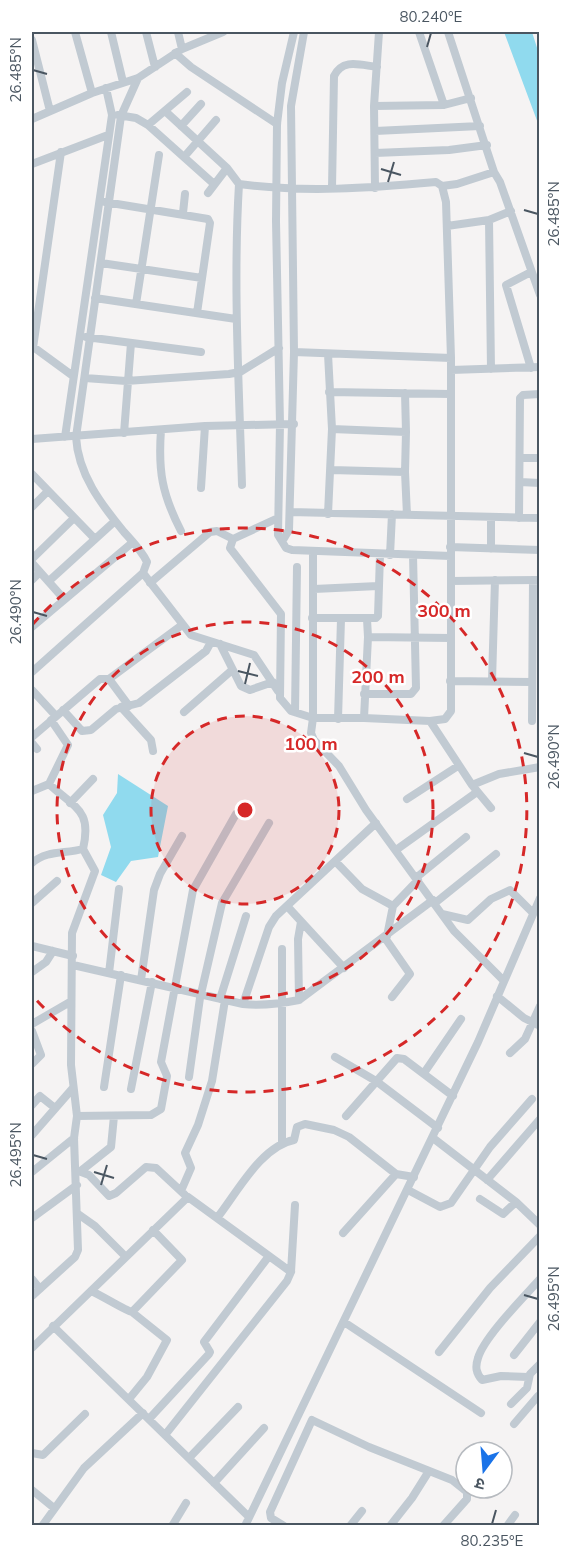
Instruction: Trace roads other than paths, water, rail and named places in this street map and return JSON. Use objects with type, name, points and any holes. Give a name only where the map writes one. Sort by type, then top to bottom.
[{"type":"street","points":[[75,32],[92,93]]},
{"type":"street","points":[[111,32],[123,82]]},
{"type":"street","points":[[146,32],[155,66]]},
{"type":"street","points":[[178,32],[179,51],[191,67],[266,120],[277,124]]},
{"type":"street","points":[[32,119],[92,93],[138,78],[179,51],[223,32]]},
{"type":"street","points":[[294,32],[282,83],[277,124],[280,424],[278,534],[286,548],[292,550],[451,556]]},
{"type":"street","points":[[283,540],[289,530],[294,424],[291,106],[304,32]]},
{"type":"street","points":[[375,188],[374,106],[379,32]]},
{"type":"street","points":[[419,32],[444,105]]},
{"type":"street","points":[[448,32],[494,172],[511,212],[540,295]]},
{"type":"street","points":[[32,40],[36,72],[50,111]]},
{"type":"street","points":[[332,188],[334,76],[337,69],[346,63],[377,67]]},
{"type":"street","points":[[65,437],[108,135],[138,78]]},
{"type":"street","points":[[32,672],[143,573],[147,562],[115,521],[83,473],[77,457],[76,437],[110,203],[117,115],[106,88]]},
{"type":"street","points":[[148,125],[188,92]]},
{"type":"street","points":[[374,106],[444,105],[471,98]]},
{"type":"street","points":[[181,126],[201,104]]},
{"type":"street","points":[[165,111],[227,168],[239,184],[236,319],[240,372],[242,485]]},
{"type":"street","points":[[117,115],[136,118],[148,125],[214,184]]},
{"type":"street","points":[[184,157],[216,120]]},
{"type":"street","points":[[375,131],[480,126]]},
{"type":"street","points":[[32,164],[108,135]]},
{"type":"street","points":[[375,153],[449,150],[487,145]]},
{"type":"street","points":[[61,152],[32,347],[73,376]]},
{"type":"street","points":[[136,304],[159,155]]},
{"type":"street","points":[[207,193],[227,168]]},
{"type":"street","points":[[239,184],[276,189],[375,188],[436,182],[442,186],[457,184],[494,172]]},
{"type":"street","points":[[143,573],[192,635],[254,655],[273,682],[285,705],[295,712],[313,718],[430,721],[445,719],[451,711],[450,394],[452,358],[447,226],[442,186]]},
{"type":"street","points":[[183,213],[185,194]]},
{"type":"street","points":[[100,202],[203,216],[210,223],[197,313]]},
{"type":"street","points":[[447,226],[489,220],[511,212]]},
{"type":"street","points":[[489,220],[491,369]]},
{"type":"street","points":[[101,263],[202,278]]},
{"type":"street","points":[[451,370],[535,367],[506,285],[531,272]]},
{"type":"street","points":[[32,289],[41,296]]},
{"type":"street","points":[[85,297],[236,319]]},
{"type":"street","points":[[80,336],[201,352]]},
{"type":"street","points":[[124,433],[126,381],[131,343]]},
{"type":"street","points":[[85,378],[126,381],[240,372],[279,348]]},
{"type":"street","points":[[294,352],[452,358]]},
{"type":"street","points":[[328,354],[328,392],[332,429],[328,514]]},
{"type":"street","points":[[328,392],[450,394]]},
{"type":"street","points":[[405,393],[407,514]]},
{"type":"street","points":[[519,518],[520,398],[523,395],[540,394]]},
{"type":"street","points":[[32,439],[205,426],[294,424]]},
{"type":"street","points":[[201,488],[205,426]]},
{"type":"street","points":[[332,429],[406,432]]},
{"type":"street","points":[[161,430],[161,481],[165,498],[181,531]]},
{"type":"street","points":[[520,458],[540,458]]},
{"type":"street","points":[[331,470],[405,471]]},
{"type":"street","points":[[32,474],[95,539]]},
{"type":"street","points":[[520,482],[540,483]]},
{"type":"street","points":[[33,504],[48,491]]},
{"type":"street","points":[[290,512],[540,518]]},
{"type":"street","points":[[390,555],[392,514]]},
{"type":"street","points":[[491,517],[491,549]]},
{"type":"street","points":[[32,559],[74,518]]},
{"type":"street","points":[[278,518],[233,539],[230,548],[281,614],[278,691]]},
{"type":"street","points":[[49,581],[115,521]]},
{"type":"street","points":[[150,583],[210,532],[220,532],[233,539]]},
{"type":"street","points":[[32,627],[133,542]]},
{"type":"street","points":[[450,547],[540,550]]},
{"type":"street","points":[[313,552],[313,718],[311,734],[339,766],[376,823],[454,931],[503,980]]},
{"type":"street","points":[[312,618],[367,619],[378,616],[380,555]]},
{"type":"street","points":[[364,694],[414,692],[416,688],[413,555]]},
{"type":"street","points":[[32,563],[64,599]]},
{"type":"street","points":[[295,712],[297,567]]},
{"type":"street","points":[[32,580],[40,572]]},
{"type":"street","points":[[451,580],[536,580],[532,721]]},
{"type":"street","points":[[492,681],[495,580]]},
{"type":"street","points":[[314,589],[378,586]]},
{"type":"street","points":[[338,719],[341,619]]},
{"type":"street","points":[[363,718],[367,619]]},
{"type":"street","points":[[32,737],[100,679],[109,679],[182,625]]},
{"type":"street","points":[[368,637],[451,638]]},
{"type":"street","points":[[63,710],[86,732],[120,707],[139,703],[206,651],[210,642]]},
{"type":"street","points":[[220,644],[240,686],[250,690],[273,682]]},
{"type":"street","points":[[184,712],[231,671]]},
{"type":"street","points":[[109,679],[129,706]]},
{"type":"street","points":[[450,681],[532,682]]},
{"type":"street","points":[[32,690],[53,718],[68,745],[49,784],[32,790]]},
{"type":"street","points":[[120,707],[151,740],[153,752]]},
{"type":"street","points":[[430,721],[474,789],[491,808]]},
{"type":"street","points":[[407,799],[458,766]]},
{"type":"street","points":[[396,850],[474,789],[499,774],[540,767]]},
{"type":"street","points":[[70,803],[93,779]]},
{"type":"street","points":[[32,1296],[75,1257],[79,1245],[77,1185],[79,1170],[74,1138],[77,1116],[72,1088],[70,1002],[74,922],[94,877],[95,867],[83,849],[87,823],[84,815],[49,784]]},
{"type":"street","points":[[77,1116],[152,1115],[161,1109],[167,1076],[161,1062],[177,988],[193,890],[236,814]]},
{"type":"street","points":[[189,1077],[201,994],[222,903],[269,823]]},
{"type":"street","points":[[243,1004],[265,935],[276,916],[376,823]]},
{"type":"street","points":[[141,980],[154,890],[160,874],[182,836]]},
{"type":"street","points":[[392,997],[410,974],[386,937],[393,906],[417,878],[466,837]]},
{"type":"street","points":[[32,863],[46,853],[68,853],[83,849]]},
{"type":"street","points":[[73,965],[243,1004],[265,1006],[299,1000],[496,854]]},
{"type":"street","points":[[335,861],[362,889],[393,906]]},
{"type":"street","points":[[32,903],[57,881]]},
{"type":"street","points":[[109,973],[119,889]]},
{"type":"street","points":[[442,914],[468,920],[491,899],[510,890],[533,913]]},
{"type":"street","points":[[245,1526],[438,1128],[540,898]]},
{"type":"street","points":[[287,906],[344,968]]},
{"type":"street","points":[[32,1348],[153,1230],[184,1194],[191,1168],[185,1153],[198,1125],[212,1081],[222,999],[246,916]]},
{"type":"street","points":[[299,1000],[298,939],[301,922]]},
{"type":"street","points":[[32,946],[73,956]]},
{"type":"street","points":[[282,949],[280,1004],[282,1142]]},
{"type":"street","points":[[32,972],[46,962],[53,951]]},
{"type":"street","points":[[104,1087],[121,975]]},
{"type":"street","points":[[131,1089],[152,982]]},
{"type":"street","points":[[497,996],[536,1024]]},
{"type":"street","points":[[32,1024],[70,1002]]},
{"type":"street","points":[[510,1053],[525,1039],[536,1024],[540,1006]]},
{"type":"street","points":[[424,1073],[461,1019]]},
{"type":"street","points":[[32,1031],[41,1055],[32,1064]]},
{"type":"street","points":[[335,1057],[376,1081],[438,1128]]},
{"type":"street","points":[[346,1116],[393,1061],[400,1057],[453,1096]]},
{"type":"street","points":[[32,1135],[72,1088]]},
{"type":"street","points":[[32,1105],[40,1096],[55,1108]]},
{"type":"street","points":[[408,1190],[440,1207],[452,1203],[474,1169],[532,1099]]},
{"type":"street","points":[[79,1170],[111,1146],[114,1116]]},
{"type":"street","points":[[487,1180],[540,1119]]},
{"type":"street","points":[[217,1218],[259,1164],[282,1142],[294,1140],[297,1127],[305,1124],[334,1130],[349,1137],[396,1174],[414,1177]]},
{"type":"street","points":[[32,1172],[74,1138]]},
{"type":"street","points":[[433,1138],[516,1202],[540,1225]]},
{"type":"street","points":[[79,1170],[109,1196],[117,1193],[146,1167],[156,1168],[184,1194],[291,1272]]},
{"type":"street","points":[[344,1233],[396,1174]]},
{"type":"street","points":[[32,1218],[77,1185]]},
{"type":"street","points":[[480,1199],[500,1214],[516,1202]]},
{"type":"street","points":[[165,1435],[287,1281],[291,1272],[295,1205]]},
{"type":"street","points":[[78,1214],[95,1226],[126,1257]]},
{"type":"street","points":[[132,1312],[182,1260],[153,1230]]},
{"type":"street","points":[[439,1352],[490,1288],[540,1236]]},
{"type":"street","points":[[42,1526],[84,1467],[146,1416],[209,1354],[204,1342],[269,1256]]},
{"type":"street","points":[[32,1279],[40,1289]]},
{"type":"street","points":[[528,1377],[501,1376],[482,1380],[476,1372],[478,1357],[488,1342],[540,1279]]},
{"type":"street","points":[[91,1291],[112,1300],[125,1311],[132,1312],[167,1340],[147,1377],[129,1400]]},
{"type":"street","points":[[344,1322],[481,1413]]},
{"type":"street","points":[[514,1355],[540,1322]]},
{"type":"street","points":[[53,1326],[249,1517]]},
{"type":"street","points":[[512,1404],[527,1388],[528,1377],[540,1364]]},
{"type":"street","points":[[514,1425],[539,1397],[527,1388]]},
{"type":"street","points":[[189,1458],[238,1407]]},
{"type":"street","points":[[32,1453],[43,1455],[85,1414]]},
{"type":"street","points":[[284,1526],[271,1518],[270,1512],[312,1420],[369,1447],[452,1480],[463,1487],[468,1495],[463,1505],[443,1526]]},
{"type":"street","points":[[214,1483],[264,1428]]},
{"type":"street","points":[[390,1526],[429,1471]]},
{"type":"street","points":[[32,1490],[54,1508]]},
{"type":"street","points":[[172,1526],[186,1503]]},
{"type":"street","points":[[350,1526],[362,1511]]},
{"type":"street","points":[[507,1526],[515,1515]]},
{"type":"water","points":[[504,32],[532,32],[539,54],[539,126]]},
{"type":"water","points":[[118,774],[168,806],[158,857],[131,861],[116,882],[101,875],[111,847],[103,815],[117,793]]}]
